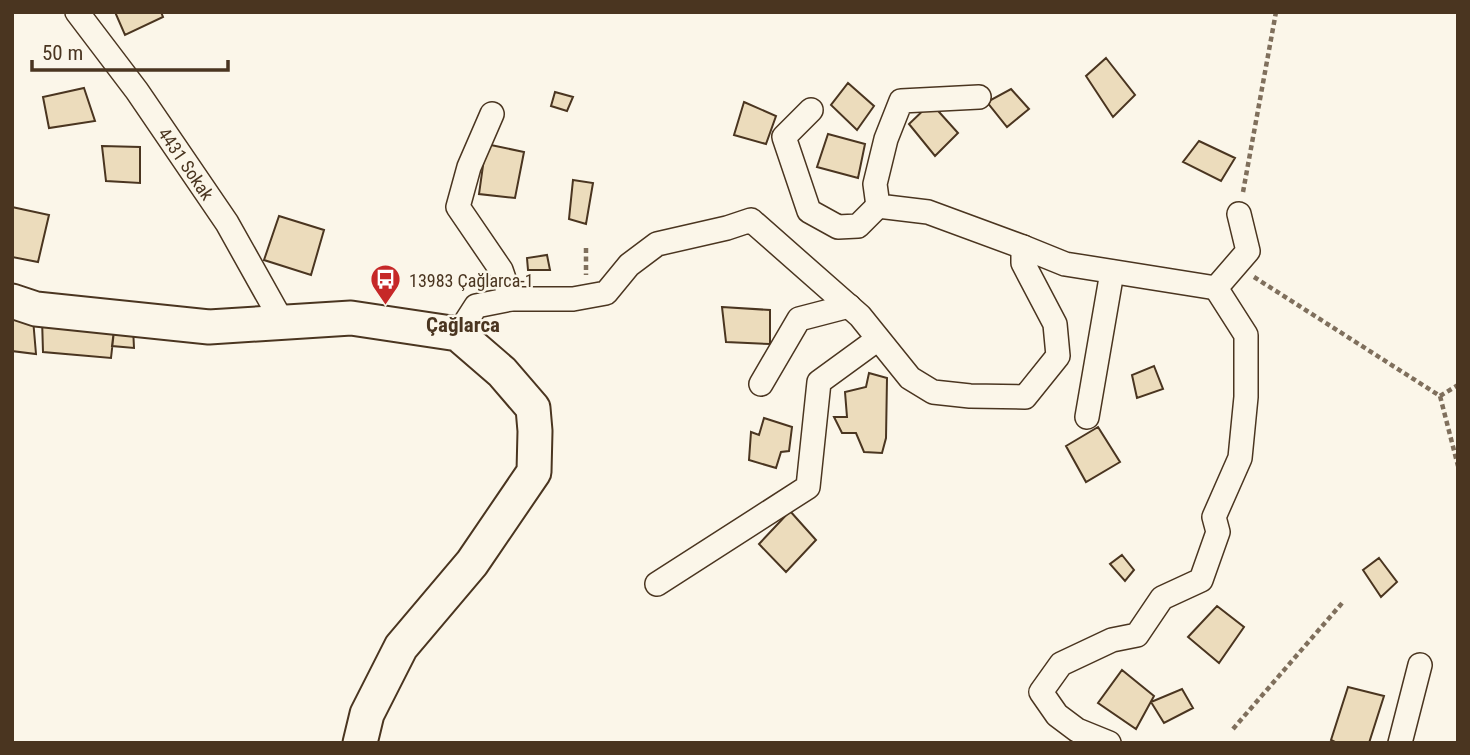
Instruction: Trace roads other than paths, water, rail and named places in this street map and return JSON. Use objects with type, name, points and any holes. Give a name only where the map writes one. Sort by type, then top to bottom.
[{"type":"street","name":"4431 Sokak","points":[[76,12],[137,91],[227,223],[283,323]]},
{"type":"street","points":[[878,206],[875,184],[886,139],[901,101],[979,97]]},
{"type":"street","points":[[811,110],[783,137],[809,211],[838,227],[858,226],[878,206]]},
{"type":"street","points":[[492,114],[469,167],[458,207],[501,270],[512,299]]},
{"type":"street","points":[[878,206],[928,212],[1065,264],[1216,288],[1246,335],[1246,397],[1240,457],[1214,517],[1218,532],[1201,580],[1162,598],[1137,635],[1112,640],[1061,664],[1041,692],[1057,715],[1077,730],[1109,743]]},
{"type":"street","points":[[1216,288],[1248,251],[1239,214]]},
{"type":"street","points":[[458,334],[476,306],[512,299],[573,299],[606,293],[629,265],[657,244],[751,220],[849,306],[911,378],[933,392],[1025,397],[1058,356],[1055,324],[1023,263],[1023,247]]},
{"type":"street","points":[[1087,417],[1112,272]]},
{"type":"street","points":[[12,302],[36,309],[209,327],[351,318],[458,334],[502,372],[533,408],[534,472],[472,563],[401,647],[367,714],[360,743]]},
{"type":"street","points":[[761,384],[799,319],[849,306]]},
{"type":"street","points":[[657,584],[808,487],[819,382],[878,339]]},
{"type":"street","points":[[1400,743],[1420,665]]},
{"type":"place","name":"13983 Çağlarca-1","points":[[386,307]]},
{"type":"district","name":"Çağlarca","points":[[463,325]]}]
